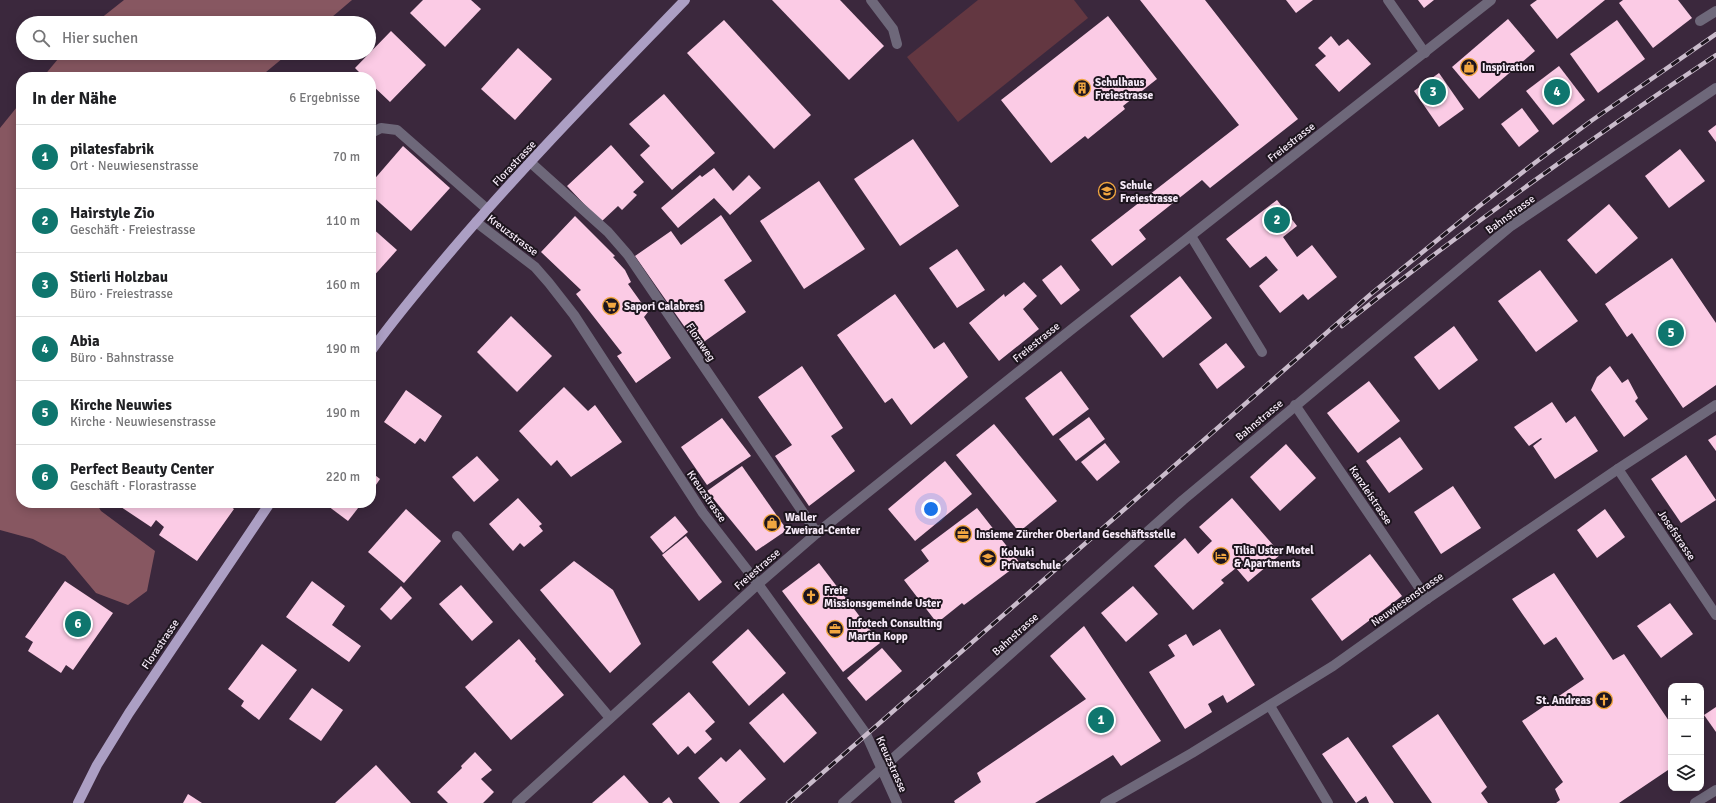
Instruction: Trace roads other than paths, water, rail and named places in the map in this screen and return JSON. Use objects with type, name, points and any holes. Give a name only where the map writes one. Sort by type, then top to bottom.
[{"type":"main road","name":"Florastrasse","points":[[376,345],[411,298],[487,209],[685,0]]},
{"type":"main road","name":"Florastrasse","points":[[78,803],[97,765],[129,713],[267,508]]},
{"type":"street","points":[[870,0],[893,29],[897,44]]},
{"type":"street","points":[[1388,0],[1425,53]]},
{"type":"street","name":"Freiestrasse","points":[[517,803],[758,584],[817,533],[1072,329],[1491,0]]},
{"type":"street","points":[[1700,21],[1716,11]]},
{"type":"street","name":"Bahnstrasse","points":[[843,803],[1183,500],[1511,226],[1716,88]]},
{"type":"street","points":[[376,130],[381,128],[398,130],[487,209]]},
{"type":"street","name":"Floraweg","points":[[530,162],[608,232],[628,255],[817,533]]},
{"type":"street","name":"Kreuzstrasse","points":[[476,222],[535,268],[574,315],[703,513],[758,584],[866,734],[897,803]]},
{"type":"street","points":[[1191,236],[1262,352]]},
{"type":"street","name":"Kanzleistrasse","points":[[1295,405],[1427,599]]},
{"type":"street","name":"Neuwiesenstrasse","points":[[1105,803],[1270,706],[1333,666],[1427,599],[1618,469],[1716,405]]},
{"type":"street","name":"Josefstrasse","points":[[1618,469],[1716,615]]},
{"type":"street","points":[[457,536],[610,718]]},
{"type":"street","points":[[1270,706],[1328,803]]},
{"type":"street","points":[[1695,803],[1716,790]]},
{"type":"railway","points":[[788,803],[1371,294],[1532,165],[1591,121],[1716,34]]},
{"type":"railway","points":[[1342,326],[1433,255],[1526,186],[1716,55]]},
{"type":"place","name":"Inspiration","points":[[1469,67]]},
{"type":"place","name":"Schulhaus Freiestrasse","points":[[1082,88]]},
{"type":"place","name":"Stierli Holzbau","points":[[1433,92]]},
{"type":"place","name":"Abia","points":[[1557,92]]},
{"type":"place","name":"Schule Freiestrasse","points":[[1107,191]]},
{"type":"place","name":"Hairstyle Zio","points":[[1277,220]]},
{"type":"place","name":"Sapori Calabresi","points":[[611,306]]},
{"type":"place","name":"Kirche Neuwies","points":[[1671,333]]},
{"type":"place","name":"Waller Zweirad-Center","points":[[772,523]]},
{"type":"place","name":"Insieme Zürcher Oberland Geschäftsstelle","points":[[963,534]]},
{"type":"place","name":"Tilia Uster Motel & Apartments","points":[[1221,556]]},
{"type":"place","name":"Kobuki Privatschule","points":[[988,558]]},
{"type":"place","name":"Freie Missionsgemeinde Uster","points":[[811,596]]},
{"type":"place","name":"Perfect Beauty Center","points":[[78,624]]},
{"type":"place","name":"Infotech Consulting Martin Kopp","points":[[835,629]]},
{"type":"place","name":"St. Andreas","points":[[1604,700]]},
{"type":"place","name":"pilatesfabrik","points":[[1101,720]]}]
